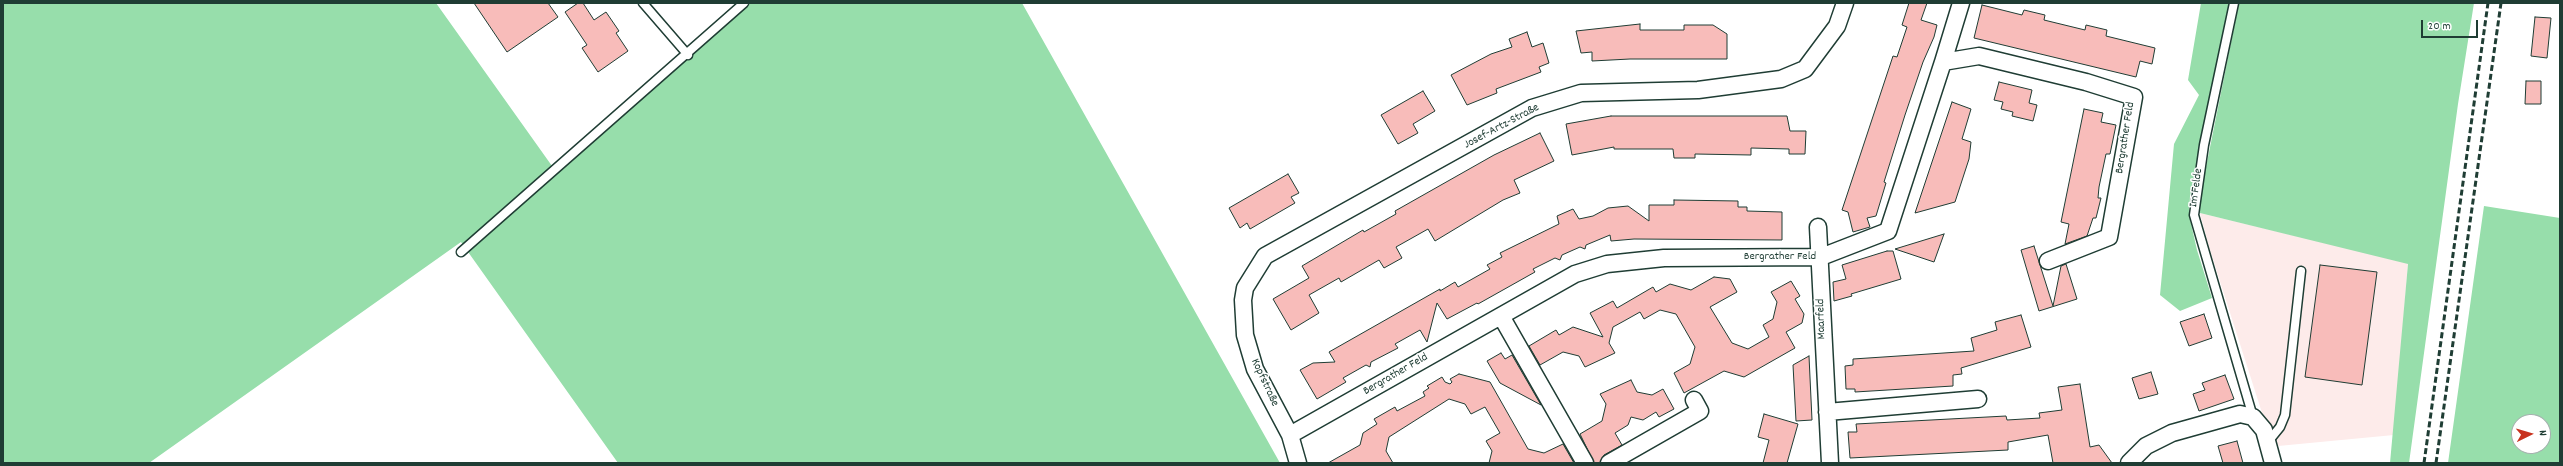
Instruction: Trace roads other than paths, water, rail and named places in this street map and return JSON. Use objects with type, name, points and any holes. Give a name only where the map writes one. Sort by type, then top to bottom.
[{"type":"street","name":"Josef-Artz-Straße","points":[[1243,300],[1245,288],[1265,256],[1532,108],[1581,93],[1698,90],[1781,79],[1805,69],[1837,26],[1845,3]]},
{"type":"street","name":"Bergrather Feld","points":[[1290,435],[1575,274],[1607,264],[1664,258],[1821,258],[1888,231],[1961,3]]},
{"type":"street","name":"Bergrather Feld","points":[[1943,62],[1979,56],[2086,82],[2134,97],[2109,237],[2048,261]]},
{"type":"street","name":"Maarfeld","points":[[1818,227],[1821,258],[1830,463]]},
{"type":"street","name":"Kopfstraße","points":[[1243,300],[1245,335],[1255,369],[1290,435],[1298,463]]},
{"type":"street","points":[[1501,316],[1585,463]]},
{"type":"street","points":[[1827,412],[1978,399]]},
{"type":"street","points":[[1610,463],[1700,411],[1694,400]]},
{"type":"street","points":[[2129,463],[2146,446],[2172,433],[2223,417],[2240,414],[2253,417]]},
{"type":"street","name":"Im Felde","points":[[2253,417],[2264,430],[2273,463]]},
{"type":"lane","points":[[643,3],[688,55]]},
{"type":"lane","points":[[461,252],[688,55],[744,3]]},
{"type":"lane","name":"Im Felde","points":[[2234,3],[2204,145],[2194,215],[2253,417]]},
{"type":"lane","points":[[2267,443],[2280,426],[2285,415],[2301,271]]},
{"type":"railway","points":[[2424,463],[2488,3]]},
{"type":"railway","points":[[2436,463],[2501,3]]}]
